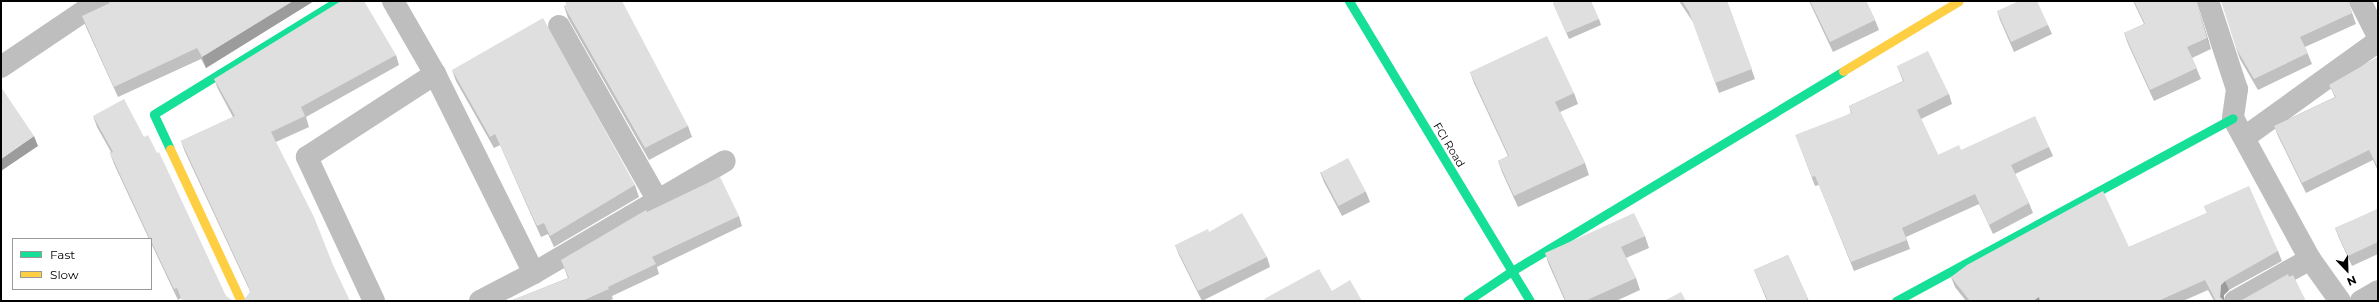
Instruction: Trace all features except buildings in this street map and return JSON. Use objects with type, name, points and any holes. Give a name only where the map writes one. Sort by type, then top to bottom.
[{"type":"street","points":[[1,67],[99,1]]},
{"type":"street","points":[[241,301],[154,114],[338,1]]},
{"type":"street","points":[[393,1],[435,74],[534,273]]},
{"type":"street","name":"FCI Road","points":[[1349,1],[1530,301]]},
{"type":"street","points":[[1467,301],[1512,271],[1959,1]]},
{"type":"street","points":[[2208,1],[2237,89],[2233,118],[2245,137],[2310,258],[2340,301]]},
{"type":"street","points":[[2360,1],[2378,36]]},
{"type":"street","points":[[559,26],[658,201]]},
{"type":"street","points":[[2245,137],[2378,42]]},
{"type":"street","points":[[374,301],[307,157],[435,74]]},
{"type":"street","points":[[1896,301],[2233,118]]},
{"type":"street","points":[[480,301],[534,273],[725,162]]},
{"type":"street","points":[[2235,301],[2310,258]]},
{"type":"street","points":[[2362,301],[2378,291]]},
{"type":"traffic: fast","points":[[170,149],[154,114],[338,1]]},
{"type":"traffic: fast","points":[[1349,1],[1530,301]]},
{"type":"traffic: fast","points":[[1467,301],[1512,271],[1843,71]]},
{"type":"traffic: fast","points":[[1896,301],[2233,118]]},
{"type":"traffic: slow","points":[[1843,71],[1959,1]]},
{"type":"traffic: slow","points":[[170,149],[241,301]]}]
